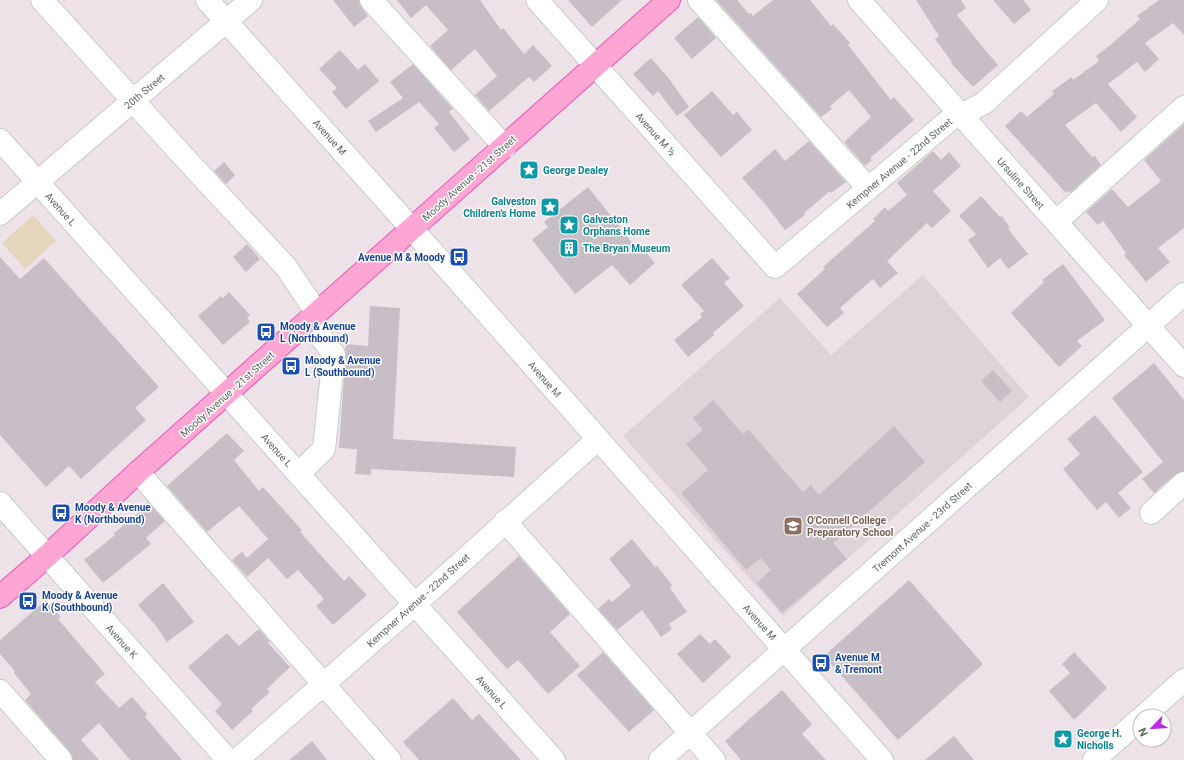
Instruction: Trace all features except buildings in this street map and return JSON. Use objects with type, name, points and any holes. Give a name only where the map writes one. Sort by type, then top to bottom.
[{"type":"main road","name":"Moody Avenue - 21st Street","points":[[0,597],[138,472],[669,0]]},
{"type":"street","points":[[42,0],[132,101],[286,267],[312,317],[334,354],[324,449],[298,474]]},
{"type":"street","name":"Avenue M","points":[[207,0],[412,229],[882,760]]},
{"type":"street","name":"20th Street","points":[[0,214],[251,0]]},
{"type":"street","points":[[371,0],[504,147]]},
{"type":"street","name":"Avenue M ½","points":[[537,0],[775,267]]},
{"type":"street","points":[[699,0],[868,188]]},
{"type":"street","name":"Ursuline Street","points":[[859,0],[1184,366]]},
{"type":"street","name":"Kempner Avenue - 22nd Street","points":[[775,267],[952,118],[984,103],[1097,0]]},
{"type":"street","points":[[1056,222],[1184,107]]},
{"type":"street","name":"Avenue L","points":[[0,140],[554,760]]},
{"type":"street","name":"Tremont Avenue - 23rd Street","points":[[660,760],[1184,294]]},
{"type":"street","name":"Kempner Avenue - 22nd Street","points":[[237,760],[323,683],[414,605],[505,521],[598,439]]},
{"type":"street","points":[[138,472],[390,760]]},
{"type":"street","points":[[1150,513],[1184,483]]},
{"type":"street","name":"Avenue K","points":[[0,503],[228,760]]},
{"type":"street","points":[[505,521],[714,760]]},
{"type":"street","points":[[1153,708],[1184,680]]},
{"type":"street","points":[[0,692],[61,760]]},
{"type":"street","points":[[1094,760],[1132,726]]},
{"type":"shaded area","points":[[33,215],[56,241],[25,269],[2,243]]},
{"type":"shaded area","name":"O'Connell College Preparatory School","points":[[923,275],[1029,397],[783,616],[623,436],[780,298],[831,355]]},
{"type":"place","name":"George Dealey","points":[[529,170]]},
{"type":"place","name":"Galveston Children's Home","points":[[550,207]]},
{"type":"place","name":"Galveston Orphans Home","points":[[569,225]]},
{"type":"place","name":"The Bryan Museum","points":[[569,248]]},
{"type":"place","name":"Avenue M & Moody","points":[[459,257]]},
{"type":"place","name":"Moody & Avenue L (Northbound)","points":[[266,332]]},
{"type":"place","name":"Moody & Avenue L (Southbound)","points":[[291,366]]},
{"type":"place","name":"Moody & Avenue K (Northbound)","points":[[61,513]]},
{"type":"place","name":"O'Connell College Preparatory School","points":[[793,526]]},
{"type":"place","name":"Moody & Avenue K (Southbound)","points":[[28,601]]},
{"type":"place","name":"Avenue M & Tremont","points":[[821,663]]},
{"type":"place","name":"George H. Nicholls","points":[[1063,739]]}]
